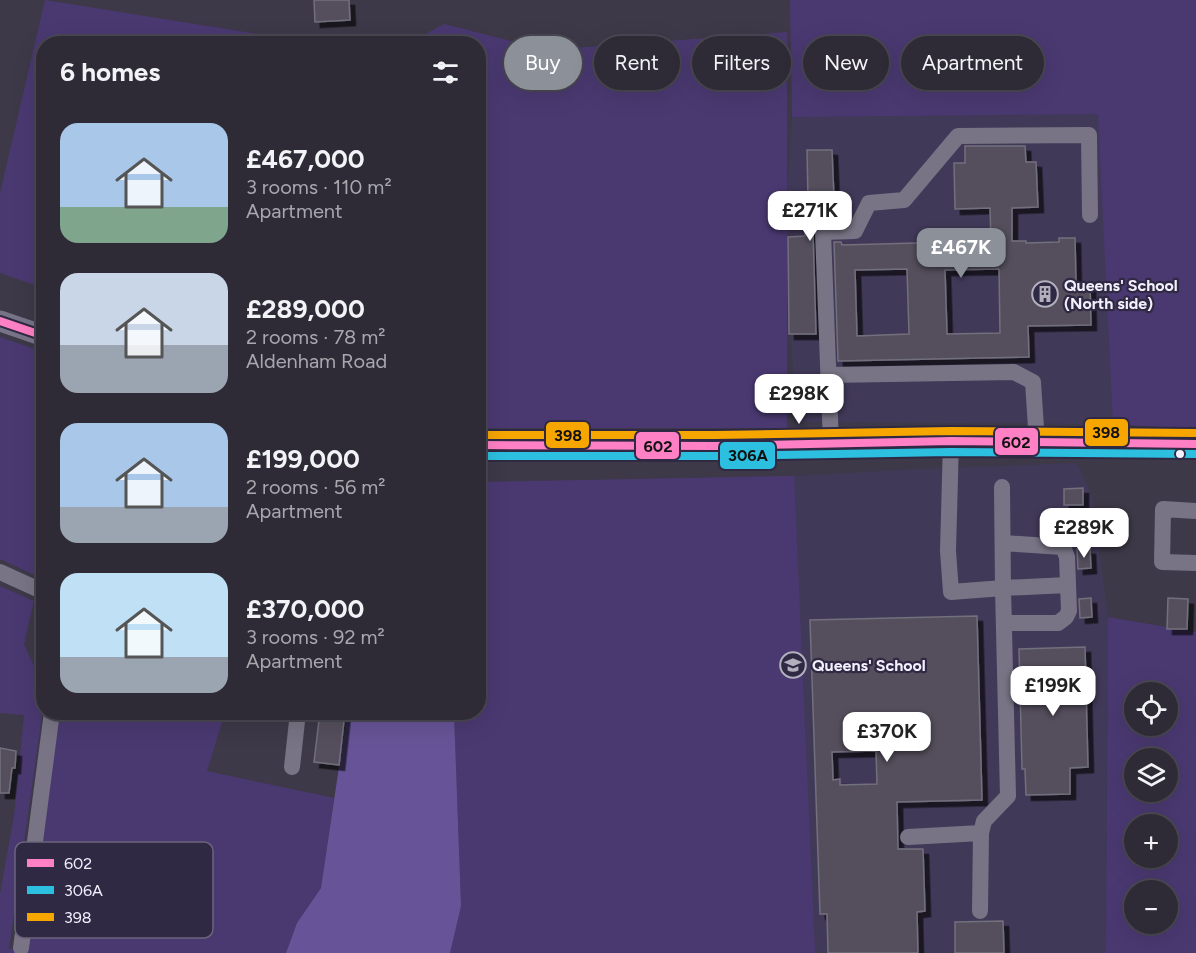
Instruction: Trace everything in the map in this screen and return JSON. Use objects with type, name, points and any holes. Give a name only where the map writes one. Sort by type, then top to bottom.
[{"type":"main road","points":[[0,321],[36,333]]},
{"type":"main road","points":[[486,445],[715,446],[951,441],[1196,444]]},
{"type":"lane","points":[[831,444],[823,232],[855,231],[869,203],[904,200],[958,136],[1089,135],[1090,215]]},
{"type":"lane","points":[[828,375],[1014,372],[1033,382],[1037,443]]},
{"type":"lane","points":[[951,441],[948,551],[951,592],[1068,585]]},
{"type":"lane","points":[[980,911],[981,833],[984,820],[1008,796],[1002,487]]},
{"type":"lane","points":[[1196,511],[1163,509],[1162,562],[1196,563]]},
{"type":"lane","points":[[1003,543],[1063,546],[1067,557],[1069,611],[1058,623],[1005,623]]},
{"type":"lane","points":[[0,572],[36,588]]},
{"type":"lane","points":[[35,842],[51,720]]},
{"type":"lane","points":[[292,767],[297,720]]},
{"type":"lane","points":[[908,837],[981,833]]},
{"type":"lane","points":[[21,948],[22,938]]},
{"type":"shaded area","points":[[45,0],[269,36],[37,36]]},
{"type":"shaded area","points":[[790,0],[1196,0],[1196,429],[1113,424],[796,422],[785,233],[792,117]]},
{"type":"shaded area","points":[[790,0],[1196,0],[1196,429],[1113,424],[1098,114],[792,117]]},
{"type":"shaded area","points":[[444,24],[504,39],[504,90],[582,90],[582,47],[594,46],[594,90],[680,90],[680,40],[692,39],[692,90],[787,90],[787,428],[486,428],[486,36],[422,36]]},
{"type":"shaded area","points":[[787,32],[787,36],[734,36]]},
{"type":"shaded area","points":[[36,39],[36,286],[0,273],[0,193]]},
{"type":"shaded area","points":[[0,337],[36,350],[36,576],[0,559]]},
{"type":"shaded area","name":"Queens' School","points":[[1077,463],[1092,496],[1108,617],[1106,953],[450,953],[461,906],[454,720],[486,720],[486,482],[794,476]]},
{"type":"shaded area","points":[[794,476],[815,953],[450,953],[461,906],[454,720],[486,720],[486,482]]},
{"type":"shaded area","points":[[0,586],[34,601],[24,644],[36,670],[36,720],[41,720],[24,842],[15,842],[15,906],[9,949],[26,948],[27,938],[213,938],[213,842],[41,842],[58,720],[223,720],[207,771],[334,798],[321,888],[297,923],[286,953],[0,953],[0,894],[14,815],[24,715],[0,713]]},
{"type":"shaded area","points":[[1108,617],[1196,632],[1196,953],[1106,953]]},
{"type":"shaded area","points":[[346,720],[454,720],[461,906],[450,953],[286,953],[297,923],[321,888]]},
{"type":"building","points":[[314,0],[349,0],[350,20],[315,22]]},
{"type":"building","name":"Queens' School (North side)","points":[[965,146],[1025,146],[1026,162],[1036,162],[1038,207],[1012,208],[1012,241],[1059,242],[1059,238],[1075,238],[1076,283],[1090,283],[1091,325],[1028,326],[1029,357],[838,361],[834,242],[841,242],[842,245],[991,241],[990,208],[955,209],[954,163],[965,163]],"holes":[[[907,269],[909,334],[857,336],[855,270]],[[999,269],[1000,333],[947,334],[945,270]]]},
{"type":"building","points":[[807,150],[832,150],[834,198],[840,198],[841,221],[818,223],[813,232],[816,334],[789,334],[788,237],[805,236],[804,199],[808,199]]},
{"type":"building","points":[[818,378],[819,401],[803,401],[803,379]]},
{"type":"building","points":[[1083,488],[1083,505],[1064,505],[1064,489]]},
{"type":"building","points":[[1077,549],[1090,549],[1091,568],[1078,569]]},
{"type":"building","points":[[1091,598],[1092,617],[1080,618],[1079,599]]},
{"type":"building","points":[[1168,598],[1188,599],[1187,629],[1167,629]]},
{"type":"building","points":[[977,616],[982,800],[897,802],[898,849],[923,849],[925,911],[917,912],[918,953],[828,953],[827,914],[820,914],[810,620]],"holes":[[[876,751],[877,784],[840,785],[840,779],[833,780],[832,752]]]},
{"type":"building","points":[[1085,647],[1088,767],[1070,768],[1070,794],[1026,795],[1025,769],[1022,769],[1019,649]]},
{"type":"building","points":[[319,720],[344,720],[339,765],[314,762]]},
{"type":"building","points":[[0,748],[16,751],[15,768],[12,768],[9,793],[0,793]]},
{"type":"building","points":[[1003,921],[1004,953],[955,953],[955,922]]},
{"type":"transit line","name":"602","points":[[0,321],[36,333]]},
{"type":"transit line","name":"398","points":[[486,435],[715,435],[951,431],[1196,433]]},
{"type":"transit line","name":"602","points":[[486,445],[715,446],[951,441],[1196,444]]},
{"type":"transit line","name":"306A","points":[[486,456],[715,456],[951,452],[1196,454]]},
{"type":"place","name":"Queens' School (North side)","points":[[1045,294]]},
{"type":"place","name":"Queens' School","points":[[793,665]]}]
